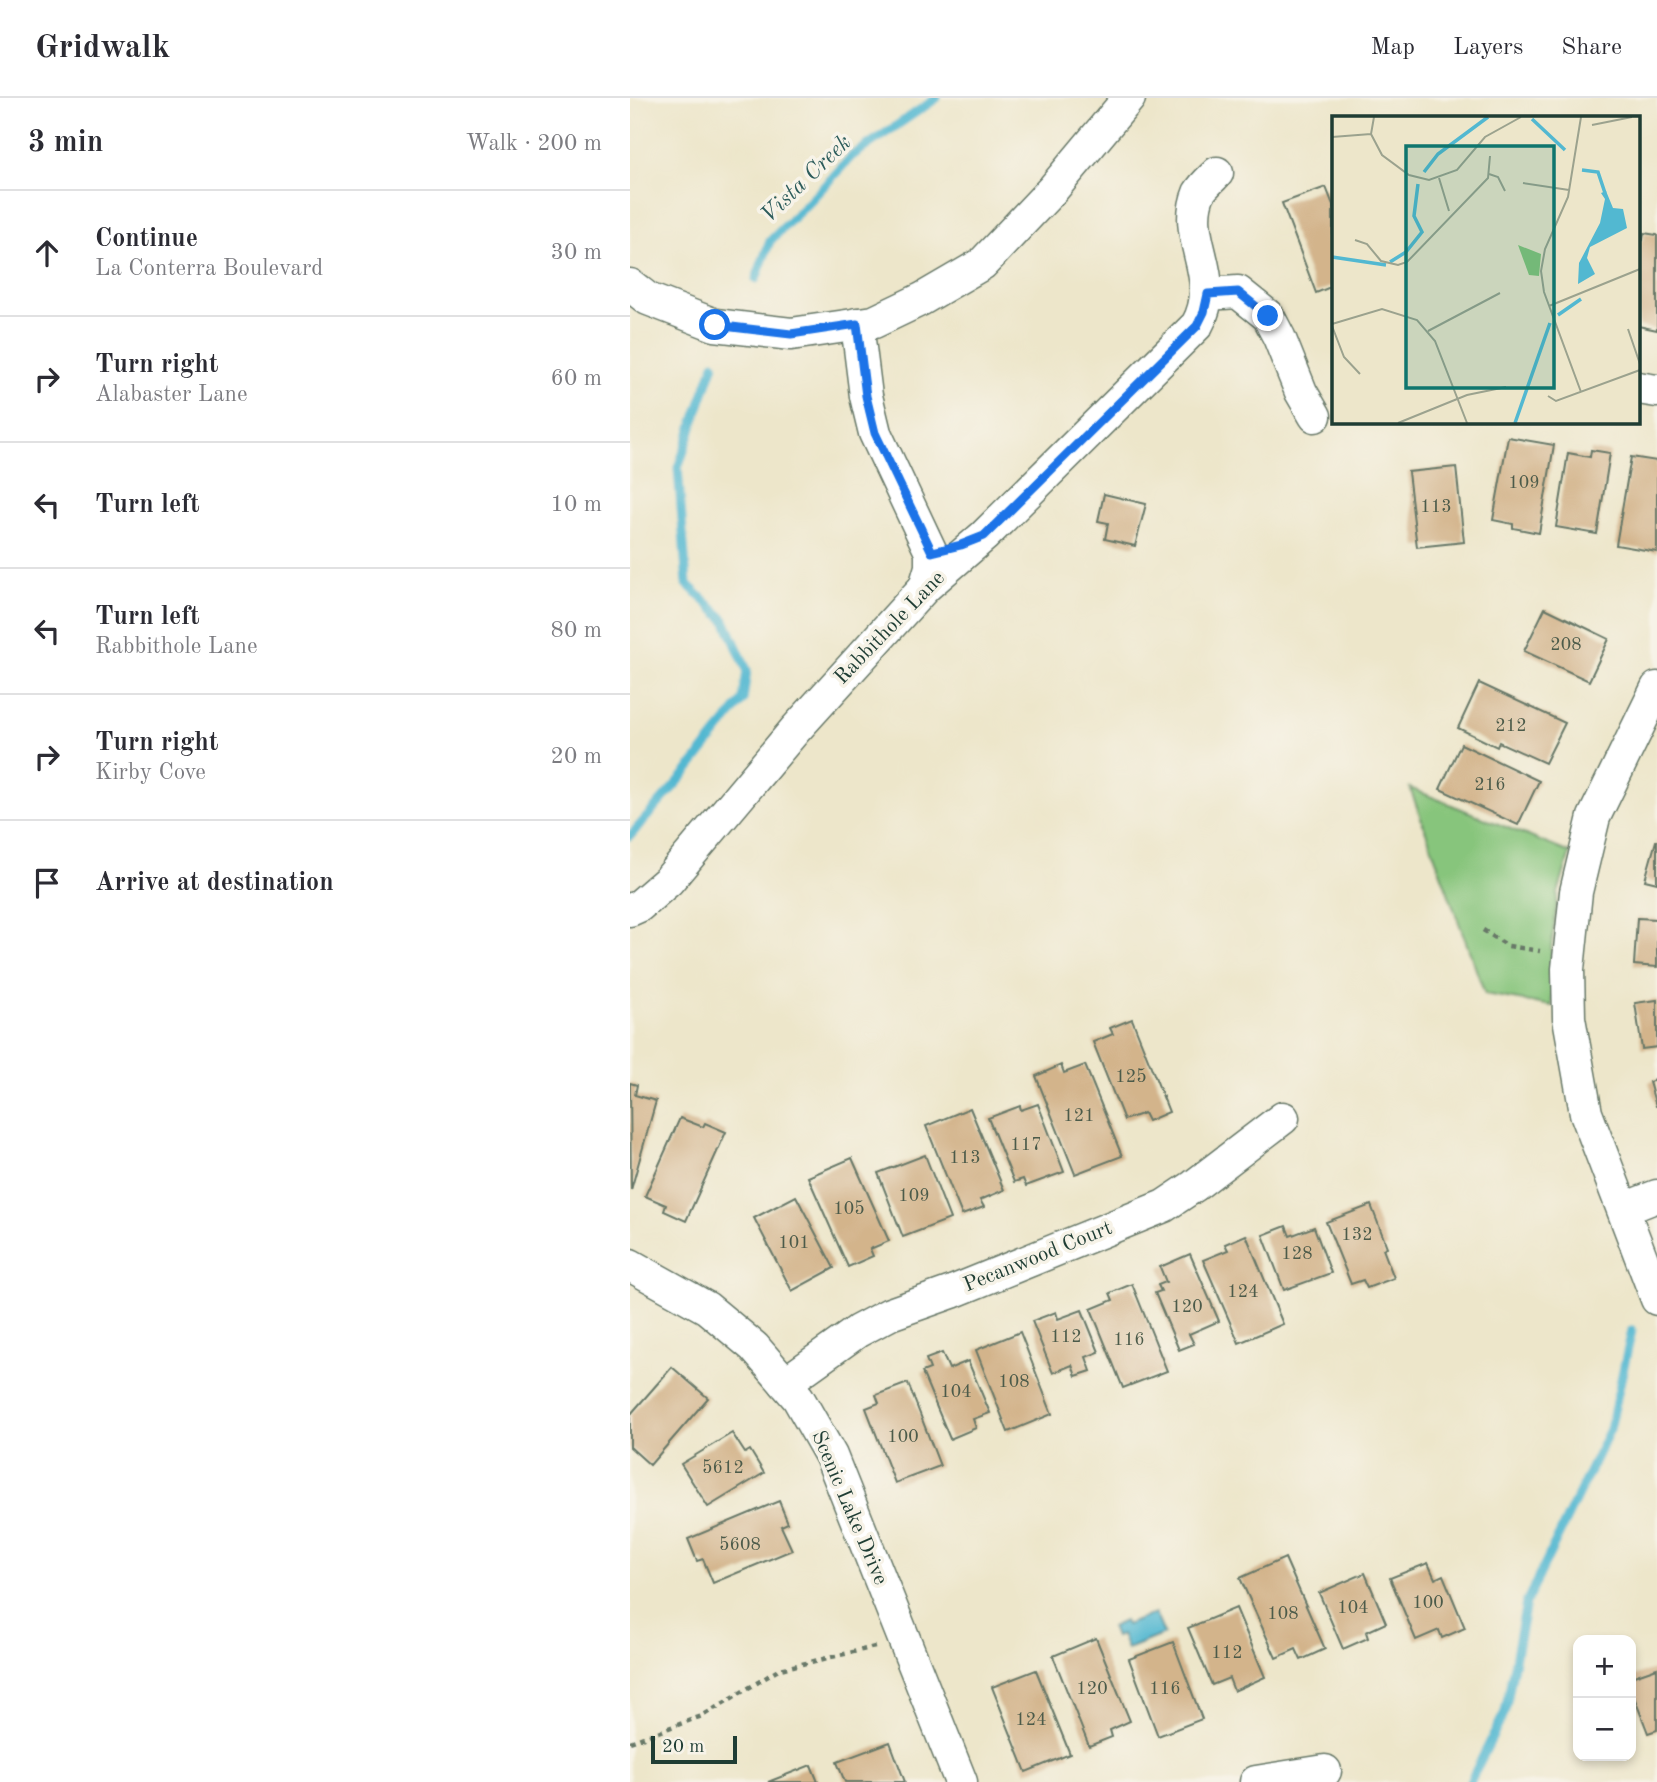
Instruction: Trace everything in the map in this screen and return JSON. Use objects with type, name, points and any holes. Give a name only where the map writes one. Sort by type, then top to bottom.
[{"type":"street","points":[[630,285],[648,299],[715,325],[791,334],[874,322],[911,305],[982,264],[1053,190],[1129,98]]},
{"type":"street","name":"Rabbithole Lane","points":[[630,910],[639,906],[668,881],[795,730],[925,587],[984,536],[1197,326],[1208,294],[1194,214],[1200,192],[1217,173]]},
{"type":"street","points":[[1208,294],[1238,292],[1268,316],[1301,392],[1315,416]]},
{"type":"street","points":[[857,324],[866,396],[875,433],[932,552],[932,567],[925,587]]},
{"type":"street","points":[[932,552],[984,536]]},
{"type":"street","points":[[1657,688],[1594,817],[1576,892],[1568,969],[1569,1018],[1586,1113],[1657,1299]]},
{"type":"street","name":"Pecanwood Court","points":[[785,1382],[858,1331],[890,1314],[952,1292],[1164,1206],[1283,1118]]},
{"type":"street","points":[[1624,1209],[1657,1196]]},
{"type":"street","name":"Scenic Lake Drive","points":[[630,1265],[707,1308],[754,1347],[798,1398],[831,1457],[961,1782]]},
{"type":"street","points":[[1256,1782],[1325,1771]]},
{"type":"path","points":[[1483,930],[1508,946],[1530,951],[1549,951]]},
{"type":"path","points":[[630,1742],[702,1716],[780,1669],[876,1647]]},
{"type":"green space","points":[[1410,788],[1570,853],[1558,893],[1551,949],[1552,1006],[1485,994]]},
{"type":"water","points":[[1155,1613],[1164,1634],[1127,1649],[1121,1635],[1115,1637],[1111,1627],[1124,1621],[1126,1625]]},
{"type":"building","points":[[1326,187],[1332,202],[1332,286],[1316,293],[1282,203]]},
{"type":"building","points":[[1644,233],[1657,235],[1657,330],[1640,326],[1640,239],[1643,240]]},
{"type":"building","points":[[1508,437],[1554,445],[1539,533],[1513,528],[1513,524],[1493,520]]},
{"type":"building","points":[[1591,450],[1610,453],[1597,534],[1556,527],[1568,453],[1590,457]]},
{"type":"building","points":[[1631,457],[1657,461],[1657,552],[1616,545]]},
{"type":"building","points":[[1456,467],[1464,542],[1417,547],[1408,472]]},
{"type":"building","points":[[1104,494],[1146,504],[1135,546],[1105,539],[1108,523],[1098,521]]},
{"type":"building","points":[[1545,608],[1609,639],[1589,681],[1524,651]]},
{"type":"building","points":[[1479,683],[1565,723],[1545,763],[1499,742],[1497,747],[1458,728]]},
{"type":"building","points":[[1461,744],[1539,781],[1518,825],[1440,789]]},
{"type":"building","points":[[1657,841],[1657,883],[1645,880]]},
{"type":"building","points":[[1637,918],[1657,919],[1657,967],[1634,965]]},
{"type":"building","points":[[1657,1000],[1657,1047],[1642,1049],[1635,1003]]},
{"type":"building","points":[[1132,1019],[1169,1112],[1148,1121],[1144,1113],[1124,1120],[1093,1042],[1113,1034],[1110,1028]]},
{"type":"building","points":[[1061,1065],[1064,1073],[1085,1065],[1122,1156],[1075,1174],[1036,1076]]},
{"type":"building","points":[[1657,1079],[1657,1106],[1656,1106],[1649,1082]]},
{"type":"building","points":[[630,1083],[637,1085],[635,1095],[656,1101],[631,1190]]},
{"type":"building","points":[[1038,1104],[1064,1172],[1026,1186],[1023,1179],[1014,1182],[988,1118],[1020,1106],[1021,1110]]},
{"type":"building","points":[[970,1108],[1004,1190],[980,1200],[984,1207],[962,1215],[926,1126]]},
{"type":"building","points":[[680,1118],[703,1127],[705,1123],[726,1132],[686,1221],[664,1211],[666,1205],[645,1196]]},
{"type":"building","points":[[925,1155],[950,1219],[903,1237],[878,1173]]},
{"type":"building","points":[[852,1158],[889,1241],[870,1249],[873,1256],[848,1267],[808,1177]]},
{"type":"building","points":[[796,1196],[834,1268],[792,1291],[754,1218]]},
{"type":"building","points":[[1371,1205],[1387,1247],[1383,1249],[1394,1278],[1367,1288],[1363,1280],[1351,1284],[1326,1222]]},
{"type":"building","points":[[1286,1226],[1290,1236],[1314,1227],[1331,1273],[1284,1290],[1263,1235]]},
{"type":"building","points":[[1246,1235],[1283,1324],[1239,1343],[1203,1260],[1228,1250],[1225,1244]]},
{"type":"building","points":[[1190,1254],[1219,1321],[1189,1334],[1194,1344],[1179,1350],[1155,1293],[1161,1291],[1158,1285],[1166,1282],[1160,1267]]},
{"type":"building","points":[[1132,1284],[1167,1371],[1123,1388],[1091,1309],[1113,1300],[1110,1293]]},
{"type":"building","points":[[1082,1310],[1099,1352],[1086,1357],[1091,1371],[1076,1376],[1072,1365],[1053,1373],[1032,1321],[1056,1312],[1058,1319]]},
{"type":"building","points":[[1020,1332],[1052,1414],[1008,1432],[976,1350]]},
{"type":"building","points":[[942,1353],[949,1369],[968,1361],[990,1413],[973,1419],[976,1428],[950,1439],[922,1372],[930,1369],[926,1359]]},
{"type":"building","points":[[672,1367],[708,1398],[650,1465],[630,1447],[630,1415]]},
{"type":"building","points":[[908,1383],[940,1466],[895,1483],[866,1408],[879,1403],[876,1395]]},
{"type":"building","points":[[732,1433],[745,1453],[750,1450],[764,1473],[708,1507],[681,1464]]},
{"type":"building","points":[[779,1501],[788,1523],[781,1526],[792,1550],[713,1583],[703,1559],[697,1561],[688,1539]]},
{"type":"building","points":[[1285,1558],[1325,1649],[1301,1660],[1296,1649],[1276,1658],[1240,1578]]},
{"type":"building","points":[[1428,1563],[1435,1579],[1443,1575],[1465,1628],[1442,1638],[1439,1630],[1416,1640],[1390,1578]]},
{"type":"building","points":[[1365,1573],[1386,1623],[1366,1632],[1368,1638],[1343,1649],[1319,1593]]},
{"type":"building","points":[[1236,1608],[1265,1677],[1234,1691],[1229,1678],[1212,1685],[1188,1628]]},
{"type":"building","points":[[1096,1638],[1130,1721],[1110,1730],[1112,1737],[1089,1746],[1053,1656]]},
{"type":"building","points":[[1173,1642],[1202,1719],[1158,1736],[1129,1659]]},
{"type":"building","points":[[1657,1668],[1657,1730],[1648,1733],[1636,1702],[1636,1675]]},
{"type":"building","points":[[1036,1670],[1070,1754],[1026,1772],[992,1687]]},
{"type":"building","points":[[890,1742],[905,1782],[845,1782],[837,1762]]},
{"type":"building","points":[[811,1765],[818,1782],[768,1782]]},
{"type":"waterway","name":"Vista Creek","points":[[756,279],[770,241],[852,156],[937,98]]},
{"type":"waterway","name":"Vista Creek","points":[[630,836],[685,774],[743,700],[747,670],[725,620],[687,584],[678,468],[714,364]]},
{"type":"waterway","points":[[1470,1782],[1505,1712],[1526,1603],[1610,1429],[1632,1330]]},
{"type":"route","points":[[715,325],[791,334],[857,324],[866,396],[875,433],[932,552],[984,536],[1197,326],[1208,294],[1238,292],[1268,316]]}]
